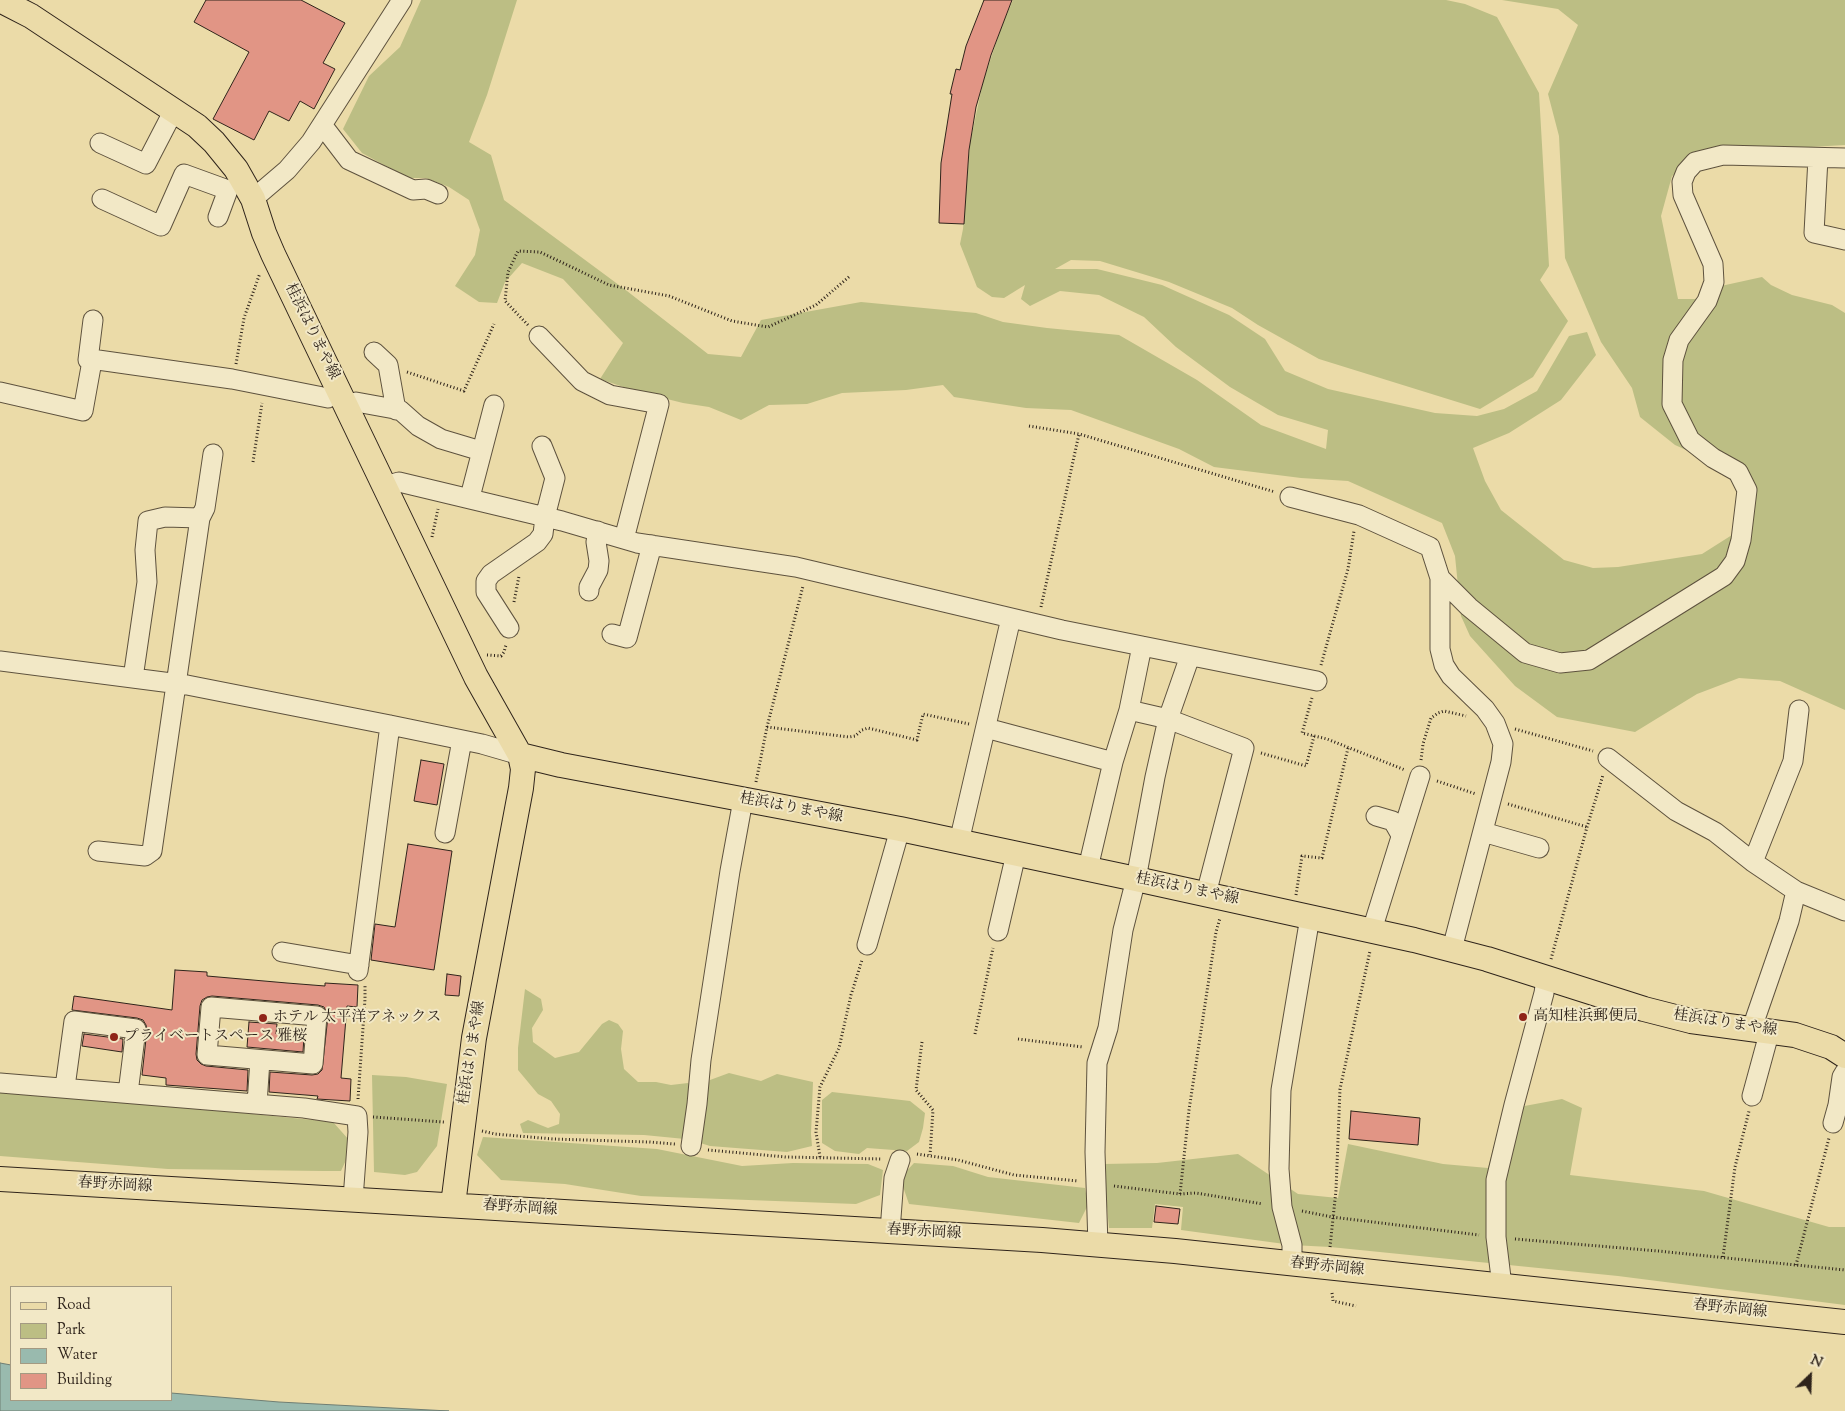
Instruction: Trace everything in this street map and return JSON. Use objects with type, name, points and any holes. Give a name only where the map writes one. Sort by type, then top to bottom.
[{"type":"main road","name":"桂浜はりまや線","points":[[0,0],[31,16],[197,126],[214,142],[236,169],[253,199],[273,254],[476,677],[520,755],[523,769],[522,788],[474,1038],[452,1205]]},
{"type":"main road","name":"桂浜はりまや線","points":[[520,755],[561,765],[900,829],[1372,930],[1452,949],[1644,1009],[1691,1021],[1795,1034],[1840,1050]]},
{"type":"main road","name":"春野赤岡線","points":[[0,1179],[1098,1245],[1845,1322]]},
{"type":"street","points":[[253,199],[287,170],[323,126],[402,0]]},
{"type":"street","points":[[100,143],[146,164],[174,110]]},
{"type":"street","points":[[323,126],[349,160],[413,190],[426,189],[438,194]]},
{"type":"street","points":[[1440,578],[1469,607],[1525,653],[1560,663],[1589,660],[1724,576],[1735,561],[1742,540],[1747,490],[1738,472],[1713,458],[1690,440],[1672,404],[1673,360],[1679,340],[1707,301],[1714,282],[1713,264],[1683,195],[1682,182],[1686,172],[1695,162],[1723,155],[1845,158]]},
{"type":"street","points":[[1818,158],[1814,233],[1845,240]]},
{"type":"street","points":[[208,183],[236,169]]},
{"type":"street","points":[[102,199],[161,226],[184,174],[228,190],[218,217]]},
{"type":"street","points":[[93,320],[88,360],[234,379],[396,410],[405,413],[418,426],[441,439],[481,451]]},
{"type":"street","points":[[539,336],[582,381],[610,395],[659,404],[624,539]]},
{"type":"street","points":[[381,358],[396,410]]},
{"type":"street","points":[[0,392],[83,411],[92,361]]},
{"type":"street","points":[[470,497],[494,405]]},
{"type":"street","points":[[509,628],[486,592],[486,582],[498,568],[537,542],[543,534],[555,478],[542,446]]},
{"type":"street","points":[[98,851],[145,856],[152,851],[200,518],[205,508],[214,454]]},
{"type":"street","points":[[385,486],[399,482],[470,497],[624,539],[808,570],[1037,625],[1317,681]]},
{"type":"street","points":[[1290,496],[1359,515],[1430,547],[1440,578],[1440,649],[1444,665],[1451,676],[1485,709],[1495,723],[1502,744],[1501,762],[1452,949]]},
{"type":"street","points":[[133,678],[147,582],[145,550],[148,521],[166,517],[200,518]]},
{"type":"street","points":[[589,592],[589,587],[598,570],[599,561],[596,542],[598,531]]},
{"type":"street","points":[[612,634],[627,638],[652,545]]},
{"type":"street","points":[[959,842],[1011,618]]},
{"type":"street","points":[[1088,868],[1113,762],[1129,710],[1142,646]]},
{"type":"street","points":[[1098,1245],[1095,1152],[1097,1063],[1108,1028],[1124,930],[1168,719],[1190,656]]},
{"type":"street","points":[[0,661],[177,684],[390,725],[462,740],[520,755]]},
{"type":"street","points":[[1129,710],[1168,719],[1244,748],[1216,896]]},
{"type":"street","points":[[1753,862],[1793,761],[1799,710]]},
{"type":"street","points":[[282,952],[359,968],[390,725]]},
{"type":"street","points":[[986,728],[1113,762]]},
{"type":"street","points":[[446,833],[462,740]]},
{"type":"street","points":[[1608,758],[1676,811],[1715,832],[1753,862],[1796,891],[1845,910]]},
{"type":"street","points":[[1372,930],[1420,776]]},
{"type":"street","points":[[690,1146],[730,871],[748,801]]},
{"type":"street","points":[[1376,816],[1393,821],[1402,834]]},
{"type":"street","points":[[867,945],[900,829]]},
{"type":"street","points":[[1483,832],[1539,848]]},
{"type":"street","points":[[998,931],[1016,854]]},
{"type":"street","points":[[1752,1096],[1761,1029],[1796,891]]},
{"type":"street","points":[[1292,1264],[1292,1245],[1282,1207],[1278,1169],[1281,1090],[1301,915]]},
{"type":"street","points":[[1502,1286],[1496,1237],[1496,1180],[1546,979]]},
{"type":"street","points":[[211,1007],[317,1016],[313,1064],[260,1060],[207,1055],[211,1007]]},
{"type":"street","points":[[65,1087],[74,1021],[136,1029],[128,1093]]},
{"type":"street","points":[[257,1104],[260,1060]]},
{"type":"street","points":[[1833,1123],[1842,1077],[1845,1072]]},
{"type":"street","points":[[0,1083],[304,1108],[357,1116],[358,1132],[353,1199]]},
{"type":"street","points":[[890,1231],[894,1178],[900,1160]]},
{"type":"path","points":[[539,336],[505,300],[508,272],[518,251],[540,252],[609,285],[669,296],[732,321],[768,327],[816,305],[850,276]]},
{"type":"path","points":[[234,379],[244,318],[265,258],[273,254]]},
{"type":"path","points":[[381,358],[464,392],[494,324]]},
{"type":"path","points":[[253,462],[264,385]]},
{"type":"path","points":[[1029,426],[1079,434],[1290,496]]},
{"type":"path","points":[[1037,625],[1079,434]]},
{"type":"path","points":[[422,562],[428,554],[442,491]]},
{"type":"path","points":[[1359,515],[1354,527],[1348,569],[1302,733],[1348,748],[1420,776],[1587,827]]},
{"type":"path","points":[[748,801],[808,570]]},
{"type":"path","points":[[767,727],[849,737],[855,736],[868,728],[917,740],[923,714],[986,728]]},
{"type":"path","points":[[1244,748],[1306,766],[1314,736]]},
{"type":"path","points":[[1301,915],[1302,856],[1322,858],[1348,748]]},
{"type":"path","points":[[1546,979],[1587,827],[1608,758]]},
{"type":"path","points":[[1180,1194],[1189,1110],[1216,932],[1216,896]]},
{"type":"path","points":[[1330,1247],[1336,1190],[1340,1089],[1370,954],[1372,930]]},
{"type":"path","points":[[975,1034],[988,967],[998,931]]},
{"type":"path","points":[[820,1157],[816,1132],[820,1086],[839,1048],[867,945]]},
{"type":"path","points":[[359,968],[364,976],[365,999],[357,1116],[443,1122],[495,1134],[553,1139],[649,1142],[777,1156],[900,1160],[911,1155],[930,1155],[958,1160],[1014,1175],[1180,1194],[1196,1193],[1332,1217],[1496,1237],[1845,1270]]},
{"type":"path","points":[[1018,1039],[1101,1049]]},
{"type":"path","points":[[922,1042],[916,1090],[933,1110],[930,1155]]},
{"type":"path","points":[[1723,1257],[1735,1167],[1752,1096]]},
{"type":"path","points":[[1796,1265],[1833,1123]]},
{"type":"path","points":[[1332,1293],[1333,1301],[1356,1306]]},
{"type":"green space","points":[[421,0],[517,0],[487,95],[469,142],[491,155],[504,200],[708,354],[741,357],[761,320],[861,302],[976,313],[1003,322],[1119,335],[1197,380],[1261,425],[1326,449],[1328,430],[1278,415],[1230,387],[1176,347],[1144,317],[1099,295],[1060,291],[1030,306],[1021,299],[1025,285],[1004,298],[992,297],[977,287],[960,244],[963,229],[970,143],[983,82],[1001,28],[1013,0],[1446,0],[1465,4],[1497,17],[1539,93],[1549,266],[1540,280],[1568,321],[1533,377],[1480,409],[1319,359],[1258,325],[1232,308],[1169,282],[1100,261],[1071,260],[1055,269],[1097,269],[1162,285],[1229,315],[1265,339],[1285,371],[1328,389],[1435,413],[1477,416],[1504,409],[1537,391],[1569,336],[1587,332],[1596,355],[1561,400],[1509,433],[1473,448],[1485,481],[1501,510],[1564,560],[1593,568],[1618,567],[1702,554],[1743,528],[1751,489],[1713,462],[1675,445],[1640,417],[1632,388],[1601,342],[1565,258],[1559,136],[1548,94],[1578,25],[1558,9],[1502,0],[1845,0],[1845,145],[1705,153],[1672,176],[1661,216],[1678,299],[1695,299],[1721,286],[1762,277],[1771,285],[1792,295],[1832,305],[1845,313],[1845,710],[1780,681],[1739,678],[1697,694],[1635,732],[1557,717],[1515,686],[1470,636],[1461,616],[1455,556],[1442,523],[1348,481],[1301,478],[1214,467],[1179,449],[1071,410],[1026,408],[954,397],[943,385],[906,390],[842,393],[807,404],[769,405],[741,420],[709,407],[683,403],[635,391],[600,379],[623,343],[563,279],[522,263],[505,282],[497,303],[479,302],[455,286],[475,255],[480,230],[469,200],[449,187],[426,178],[408,178],[362,153],[343,129],[369,76],[400,47]]},
{"type":"green space","points":[[525,989],[541,999],[543,1010],[532,1028],[533,1042],[555,1058],[579,1052],[602,1024],[609,1020],[618,1024],[623,1031],[621,1049],[624,1069],[638,1082],[656,1082],[671,1085],[688,1083],[693,1095],[685,1139],[644,1135],[523,1133],[520,1124],[528,1120],[548,1128],[559,1124],[560,1114],[551,1101],[538,1094],[518,1070],[518,1048]]},
{"type":"green space","points":[[729,1073],[761,1081],[777,1074],[813,1082],[812,1146],[787,1152],[710,1146],[694,1141],[699,1108],[710,1080]]},
{"type":"green space","points":[[372,1075],[406,1077],[447,1084],[437,1146],[417,1172],[405,1175],[374,1172]]},
{"type":"green space","points":[[0,1089],[333,1122],[349,1140],[346,1160],[341,1171],[323,1171],[168,1169],[0,1156]]},
{"type":"green space","points":[[832,1092],[910,1101],[925,1113],[919,1142],[907,1151],[867,1148],[859,1154],[835,1151],[822,1143],[822,1100]]},
{"type":"green space","points":[[1562,1099],[1582,1108],[1570,1175],[1704,1191],[1829,1227],[1845,1227],[1845,1305],[1618,1276],[1330,1247],[1292,1245],[1181,1230],[1183,1207],[1155,1204],[1152,1228],[1109,1228],[1103,1164],[1157,1163],[1238,1154],[1298,1194],[1338,1198],[1348,1144],[1443,1164],[1488,1168],[1503,1110]]},
{"type":"green space","points":[[483,1137],[657,1149],[742,1166],[793,1163],[868,1164],[883,1170],[880,1195],[856,1204],[641,1196],[565,1184],[501,1180],[477,1155]]},
{"type":"green space","points":[[914,1163],[953,1166],[988,1177],[1085,1188],[1088,1205],[1079,1223],[909,1204],[900,1178]]},
{"type":"water","points":[[0,1363],[10,1365],[10,1401],[172,1401],[172,1393],[279,1402],[449,1411],[0,1411]]},
{"type":"building","points":[[206,0],[301,0],[345,23],[323,63],[335,69],[314,109],[300,101],[289,121],[269,111],[254,140],[213,119],[249,52],[194,22]]},
{"type":"building","points":[[984,0],[1012,0],[991,55],[976,107],[969,150],[964,224],[939,223],[941,163],[952,94],[950,94],[956,69],[960,70],[966,46]]},
{"type":"building","points":[[421,760],[444,764],[437,805],[414,801]]},
{"type":"building","points":[[408,844],[452,851],[434,970],[371,960],[375,924],[395,927]]},
{"type":"building","points":[[175,970],[207,972],[207,976],[287,983],[325,986],[325,983],[358,985],[357,1007],[347,1006],[341,1078],[351,1079],[350,1101],[317,1099],[318,1096],[269,1092],[270,1072],[312,1075],[318,1074],[322,1070],[328,1016],[324,1007],[318,1005],[212,996],[202,1000],[197,1060],[206,1066],[248,1070],[247,1091],[166,1085],[166,1078],[142,1075],[147,1030],[143,1020],[72,1010],[74,996],[172,1010]]},
{"type":"building","points":[[447,974],[461,976],[459,996],[445,995]]},
{"type":"building","points":[[249,1022],[277,1024],[276,1034],[304,1036],[303,1052],[247,1047]]},
{"type":"building","points":[[84,1034],[123,1039],[122,1052],[82,1046]]},
{"type":"building","points":[[1351,1111],[1420,1118],[1418,1145],[1349,1139]]},
{"type":"building","points":[[1156,1206],[1180,1209],[1178,1224],[1154,1222]]},
{"type":"place","name":"高知桂浜郵便局","points":[[1523,1017]]},
{"type":"place","name":"ホテル 太平洋アネックス","points":[[263,1018]]},
{"type":"place","name":"プライベートスペース 雅桜","points":[[114,1037]]}]
